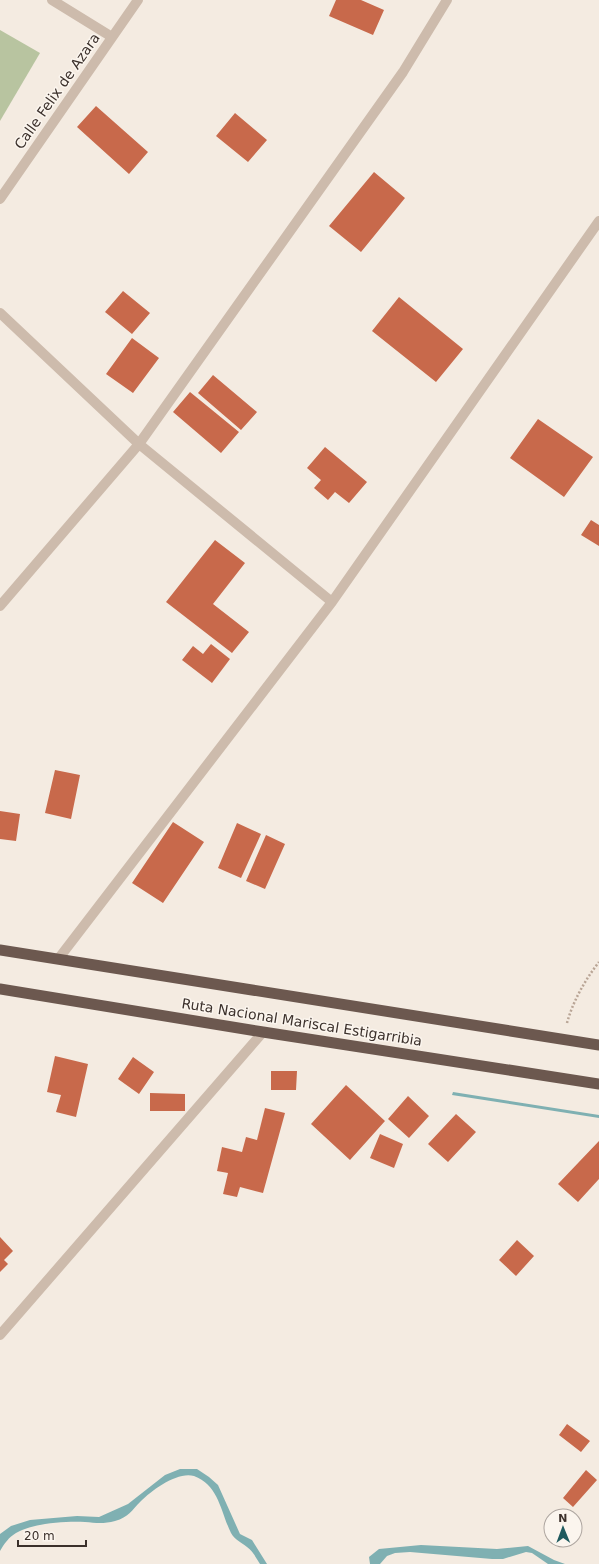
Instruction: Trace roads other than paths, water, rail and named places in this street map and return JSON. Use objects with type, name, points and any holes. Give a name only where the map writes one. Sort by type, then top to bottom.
[{"type":"highway","name":"Ruta Nacional Mariscal Estigarribia","points":[[0,950],[599,1045]]},
{"type":"highway","name":"Ruta Nacional Mariscal Estigarribia","points":[[0,988],[263,1032],[599,1084]]},
{"type":"street","points":[[52,0],[112,37]]},
{"type":"street","name":"Calle Felix de Azara","points":[[0,199],[138,0]]},
{"type":"street","points":[[0,606],[139,444],[403,72],[447,0]]},
{"type":"street","points":[[58,958],[332,602],[599,221]]},
{"type":"street","points":[[0,313],[139,444],[332,602]]},
{"type":"street","points":[[0,1335],[263,1032]]},
{"type":"water","points":[[453,1092],[599,1115],[599,1118],[452,1095]]},
{"type":"water","points":[[180,1469],[197,1469],[218,1485],[240,1534],[252,1540],[267,1564],[260,1564],[251,1550],[236,1539],[231,1533],[218,1500],[209,1486],[202,1480],[188,1475],[173,1479],[158,1487],[124,1518],[104,1523],[59,1522],[31,1527],[13,1535],[0,1551],[0,1534],[11,1526],[30,1520],[77,1516],[99,1517],[128,1504],[165,1475]]},
{"type":"water","points":[[421,1545],[497,1549],[528,1546],[554,1560],[565,1564],[548,1564],[532,1553],[526,1552],[503,1559],[492,1559],[410,1552],[395,1553],[387,1556],[380,1564],[370,1564],[369,1557],[379,1549]]}]
